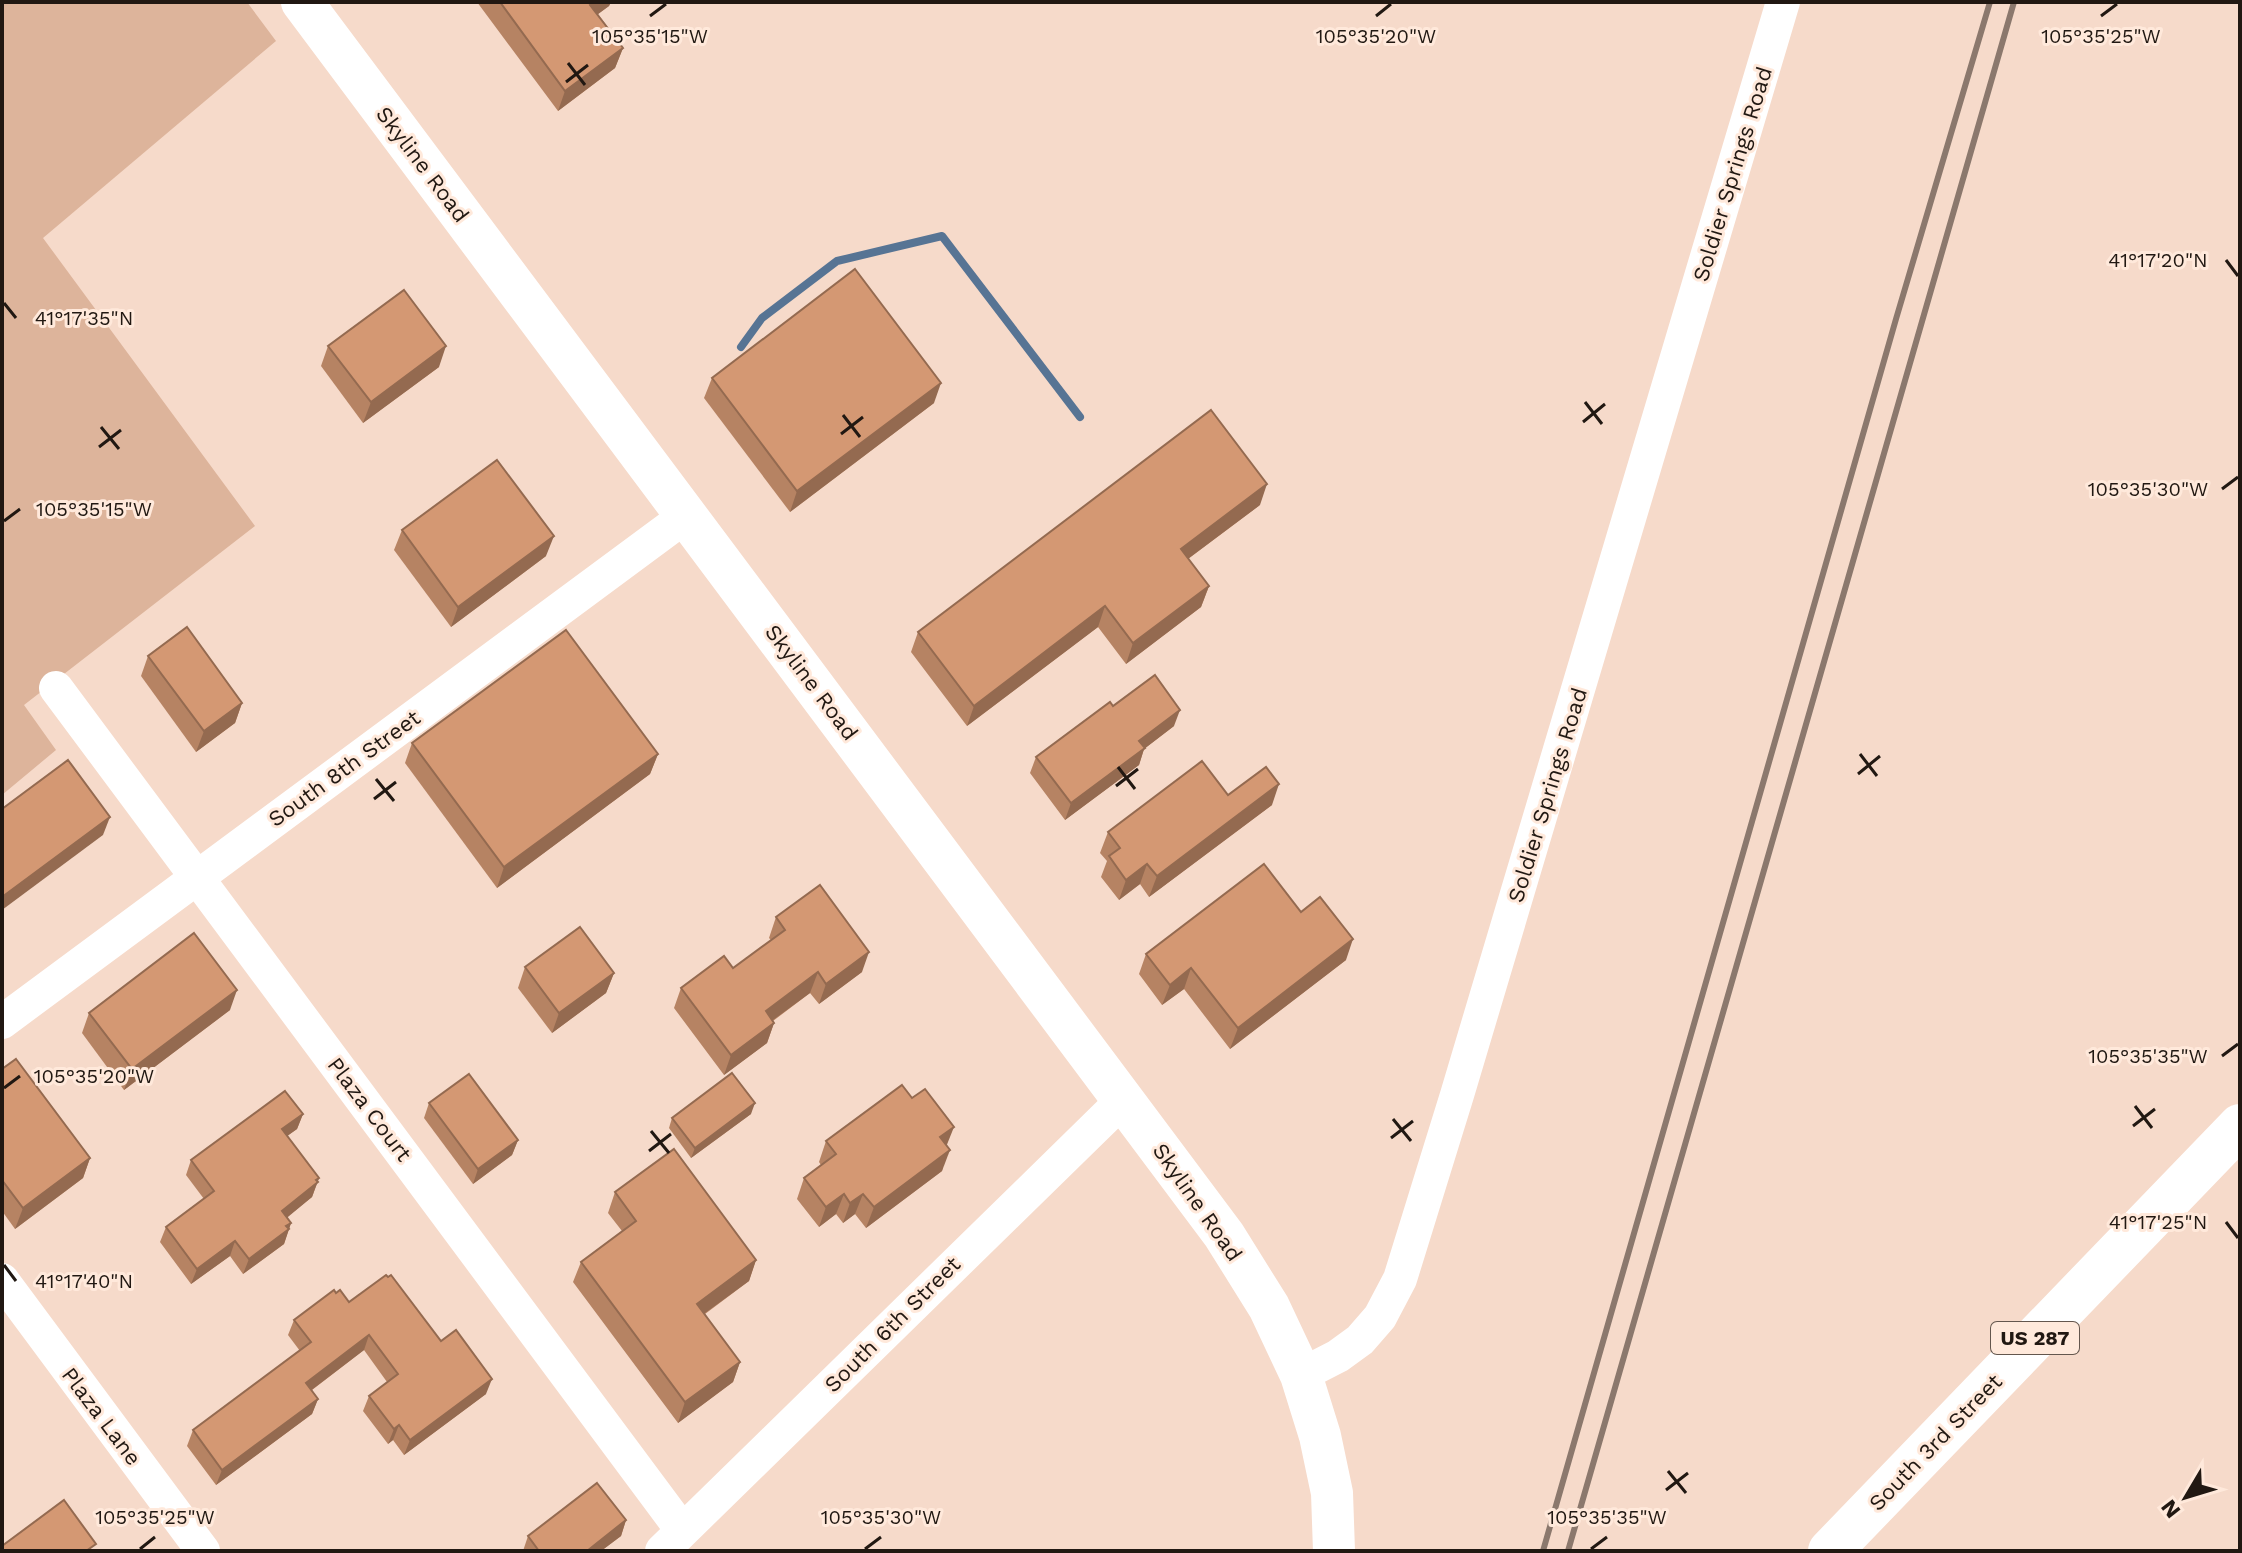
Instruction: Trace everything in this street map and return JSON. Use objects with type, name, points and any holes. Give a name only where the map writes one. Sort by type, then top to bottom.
[{"type":"highway","name":"South 3rd Street","points":[[1830,1551],[2240,1126]]},
{"type":"main road","name":"Skyline Road","points":[[302,2],[1224,1235],[1269,1307],[1301,1375]]},
{"type":"main road","points":[[1301,1375],[1320,1436],[1332,1493],[1334,1551]]},
{"type":"street","name":"Soldier Springs Road","points":[[1301,1375],[1338,1356],[1360,1340],[1380,1317],[1400,1279],[1783,2]]},
{"type":"street","name":"South 8th Street","points":[[2,1022],[687,515]]},
{"type":"street","name":"Plaza Court","points":[[56,688],[197,876],[672,1541]]},
{"type":"street","name":"South 6th Street","points":[[672,1541],[1124,1099]]},
{"type":"street","name":"Plaza Lane","points":[[2,1280],[203,1551]]},
{"type":"shaded area","points":[[2,2],[247,2],[276,41],[43,238],[255,526],[24,705],[56,750],[2,795]]},
{"type":"building","points":[[500,2],[594,2],[590,5],[623,48],[565,91]]},
{"type":"building","points":[[855,269],[941,383],[797,491],[712,378]]},
{"type":"building","points":[[404,290],[446,346],[371,402],[328,346]]},
{"type":"building","points":[[1211,410],[1267,484],[1181,549],[1209,586],[1133,643],[1105,606],[974,706],[918,632]]},
{"type":"building","points":[[497,460],[554,536],[458,607],[402,530]]},
{"type":"building","points":[[187,627],[242,703],[204,731],[148,656]]},
{"type":"building","points":[[566,630],[658,754],[504,867],[412,743]]},
{"type":"building","points":[[1155,675],[1180,710],[1139,741],[1145,748],[1071,803],[1036,757],[1110,702],[1113,706]]},
{"type":"building","points":[[68,760],[110,817],[2,897],[2,809]]},
{"type":"building","points":[[1202,761],[1228,795],[1266,767],[1279,784],[1157,876],[1147,864],[1126,880],[1109,856],[1120,848],[1108,832]]},
{"type":"building","points":[[1264,864],[1301,912],[1320,897],[1353,939],[1238,1028],[1191,968],[1170,985],[1146,954]]},
{"type":"building","points":[[820,885],[869,952],[826,984],[818,972],[766,1011],[774,1023],[731,1055],[681,988],[724,956],[733,968],[785,930],[776,917]]},
{"type":"building","points":[[580,927],[614,973],[559,1013],[525,967]]},
{"type":"building","points":[[194,933],[237,990],[132,1069],[89,1013]]},
{"type":"building","points":[[16,1059],[90,1158],[23,1208],[2,1180],[2,1069]]},
{"type":"building","points":[[732,1073],[755,1103],[695,1148],[672,1118]]},
{"type":"building","points":[[469,1074],[518,1140],[478,1169],[429,1103]]},
{"type":"building","points":[[902,1085],[912,1098],[925,1089],[954,1127],[940,1137],[950,1150],[874,1207],[863,1194],[850,1203],[844,1194],[826,1207],[804,1178],[836,1154],[826,1141]]},
{"type":"building","points":[[285,1091],[303,1114],[282,1129],[319,1178],[316,1180],[318,1182],[282,1211],[291,1223],[286,1226],[289,1229],[249,1259],[235,1241],[197,1269],[166,1227],[214,1191],[191,1160]]},
{"type":"building","points":[[674,1149],[756,1260],[697,1304],[740,1362],[685,1402],[581,1262],[636,1221],[615,1192]]},
{"type":"building","points":[[386,1275],[391,1275],[441,1341],[456,1330],[492,1379],[410,1440],[399,1425],[394,1429],[369,1396],[398,1374],[369,1335],[306,1383],[318,1399],[222,1470],[193,1430],[311,1342],[294,1320],[334,1290],[336,1293],[340,1290],[349,1302]]},
{"type":"building","points":[[597,1483],[626,1520],[587,1551],[539,1551],[528,1536]]},
{"type":"building","points":[[64,1500],[96,1544],[86,1551],[2,1551],[2,1546]]},
{"type":"waterway","points":[[741,347],[762,318],[837,261],[942,236],[1080,417]]},
{"type":"railway","points":[[1543,1551],[1896,319],[1990,2]]},
{"type":"railway","points":[[1568,1551],[2014,2]]}]
